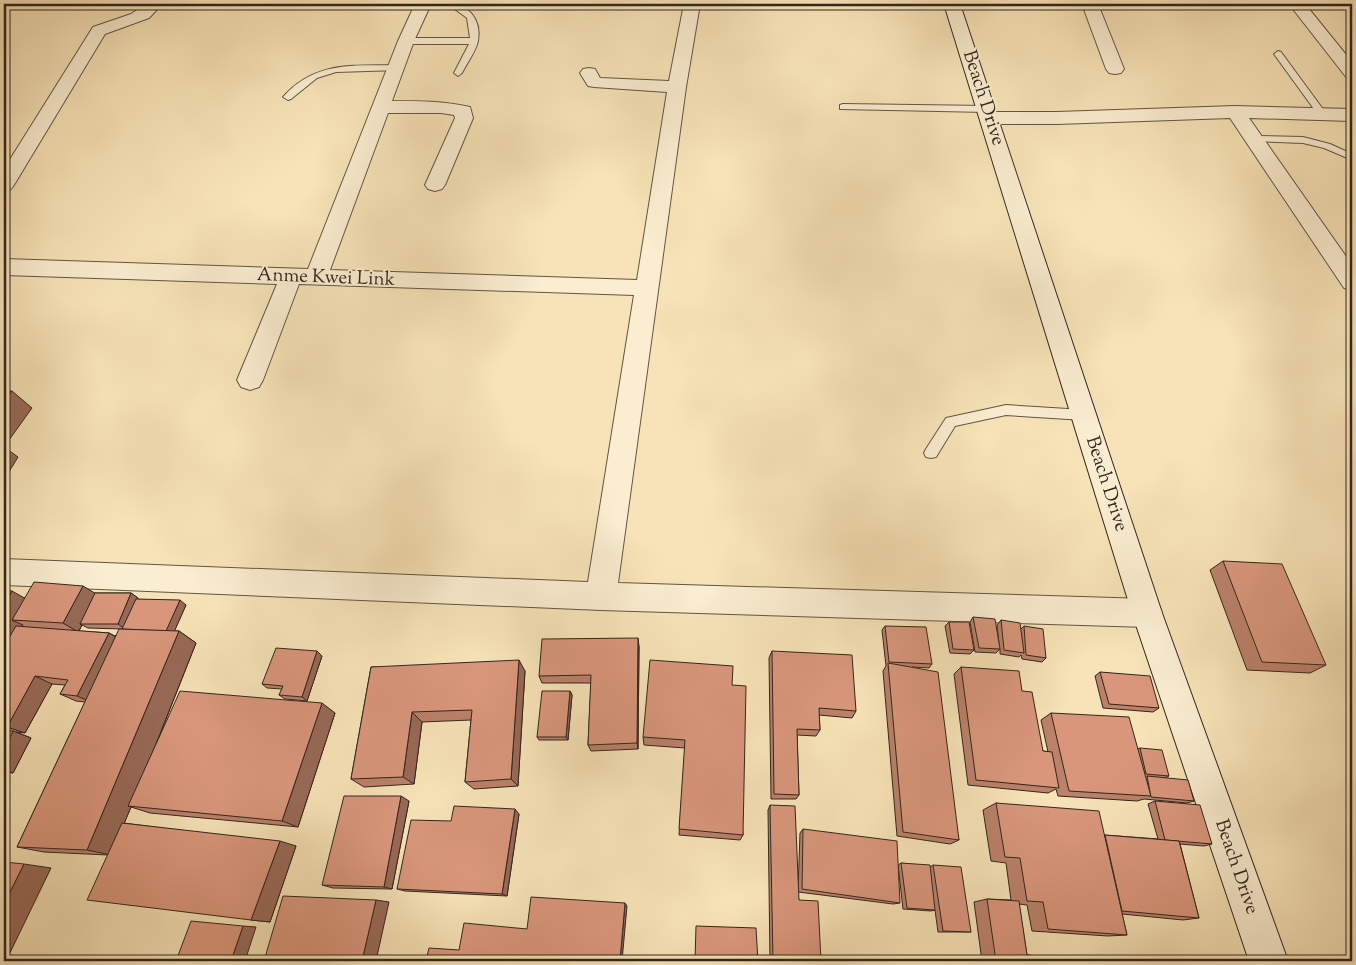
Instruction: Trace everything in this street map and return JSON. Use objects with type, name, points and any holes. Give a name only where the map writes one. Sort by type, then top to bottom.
[{"type":"street","points":[[4,185],[99,31],[106,26],[142,16],[154,4]]},
{"type":"street","points":[[316,277],[406,41],[423,4]]},
{"type":"street","points":[[601,596],[692,4]]},
{"type":"street","name":"Beach Drive","points":[[952,4],[989,113],[1147,613],[1269,961]]},
{"type":"street","points":[[1090,4],[1114,69]]},
{"type":"street","points":[[1297,4],[1352,73]]},
{"type":"street","points":[[589,73],[594,82],[678,87]]},
{"type":"street","points":[[382,107],[441,106],[463,111],[464,118],[435,185]]},
{"type":"street","points":[[989,113],[1057,118],[1235,112],[1352,115]]},
{"type":"street","points":[[1235,112],[1352,282]]},
{"type":"street","name":"Anme Kwei Link","points":[[4,267],[648,288]]},
{"type":"street","points":[[250,380],[291,277]]},
{"type":"street","points":[[4,572],[601,596],[1147,613]]},
{"type":"lane","points":[[452,4],[468,12],[474,24],[474,41],[458,72]]},
{"type":"lane","points":[[406,41],[474,41]]},
{"type":"lane","points":[[1278,54],[1322,114]]},
{"type":"lane","points":[[288,97],[314,76],[335,69],[396,68]]},
{"type":"lane","points":[[843,107],[989,113]]},
{"type":"lane","points":[[1254,139],[1302,140],[1327,146],[1352,157]]},
{"type":"lane","points":[[930,453],[951,422],[1006,410],[1084,415]]},
{"type":"building","points":[[4,390],[12,391],[4,403]]},
{"type":"building","points":[[1223,561],[1282,564],[1326,665],[1262,662]]},
{"type":"building","points":[[34,582],[83,586],[63,623],[12,620]]},
{"type":"building","points":[[4,590],[12,591],[4,605]]},
{"type":"building","points":[[95,593],[131,593],[118,624],[80,624]]},
{"type":"building","points":[[136,599],[180,600],[166,631],[122,629]]},
{"type":"building","points":[[973,617],[995,619],[1000,649],[979,648]]},
{"type":"building","points":[[1001,620],[1020,623],[1024,653],[1004,650]]},
{"type":"building","points":[[949,622],[969,622],[974,650],[953,649]]},
{"type":"building","points":[[16,626],[109,633],[77,696],[60,694],[68,680],[35,676],[7,727],[4,727],[4,646]]},
{"type":"building","points":[[885,626],[926,627],[932,664],[889,662]]},
{"type":"building","points":[[1024,626],[1043,629],[1046,658],[1026,655]]},
{"type":"building","points":[[119,629],[179,631],[87,850],[17,847]]},
{"type":"building","points":[[638,638],[637,743],[588,745],[591,675],[539,676],[542,639]]},
{"type":"building","points":[[276,648],[317,651],[302,697],[279,695],[283,686],[262,684]]},
{"type":"building","points":[[772,651],[852,655],[856,711],[819,708],[820,730],[797,729],[799,795],[774,794]]},
{"type":"building","points":[[519,660],[511,779],[465,782],[472,710],[412,712],[403,777],[351,779],[371,667]]},
{"type":"building","points":[[650,660],[733,666],[732,685],[746,686],[743,835],[679,829],[685,740],[643,737]]},
{"type":"building","points":[[888,663],[938,672],[959,840],[903,832]]},
{"type":"building","points":[[961,667],[1019,671],[1022,691],[1032,692],[1043,751],[1052,752],[1059,788],[976,780]]},
{"type":"building","points":[[1100,672],[1150,676],[1159,708],[1109,704]]},
{"type":"building","points":[[180,691],[322,703],[282,821],[128,806]]},
{"type":"building","points":[[542,691],[570,691],[566,737],[537,737]]},
{"type":"building","points":[[1051,713],[1129,717],[1151,796],[1069,791]]},
{"type":"building","points":[[4,731],[13,731],[4,749]]},
{"type":"building","points":[[1140,748],[1162,750],[1169,776],[1146,774]]},
{"type":"building","points":[[1147,776],[1188,780],[1194,801],[1151,797]]},
{"type":"building","points":[[344,796],[401,796],[384,887],[322,885]]},
{"type":"building","points":[[1155,801],[1200,805],[1212,844],[1165,840]]},
{"type":"building","points":[[996,803],[1099,811],[1127,935],[1048,929],[1043,902],[1027,901],[1020,858],[1005,857]]},
{"type":"building","points":[[770,805],[795,806],[799,900],[818,901],[821,961],[773,961]]},
{"type":"building","points":[[454,806],[515,809],[502,894],[397,889],[411,820],[451,821]]},
{"type":"building","points":[[122,823],[280,841],[251,920],[87,900]]},
{"type":"building","points":[[803,829],[897,841],[900,903],[802,889]]},
{"type":"building","points":[[1105,835],[1179,841],[1199,918],[1122,911]]},
{"type":"building","points":[[4,862],[24,864],[4,904]]},
{"type":"building","points":[[901,863],[930,865],[935,910],[907,908]]},
{"type":"building","points":[[933,865],[961,867],[971,932],[943,931]]},
{"type":"building","points":[[283,896],[376,900],[362,961],[264,961]]},
{"type":"building","points":[[531,897],[625,903],[620,961],[426,961],[429,948],[459,950],[464,923],[527,929]]},
{"type":"building","points":[[987,899],[1019,901],[1027,955],[1079,959],[1080,961],[996,961]]},
{"type":"building","points":[[191,921],[243,926],[231,961],[176,961]]},
{"type":"building","points":[[696,926],[756,928],[758,961],[695,961]]}]
